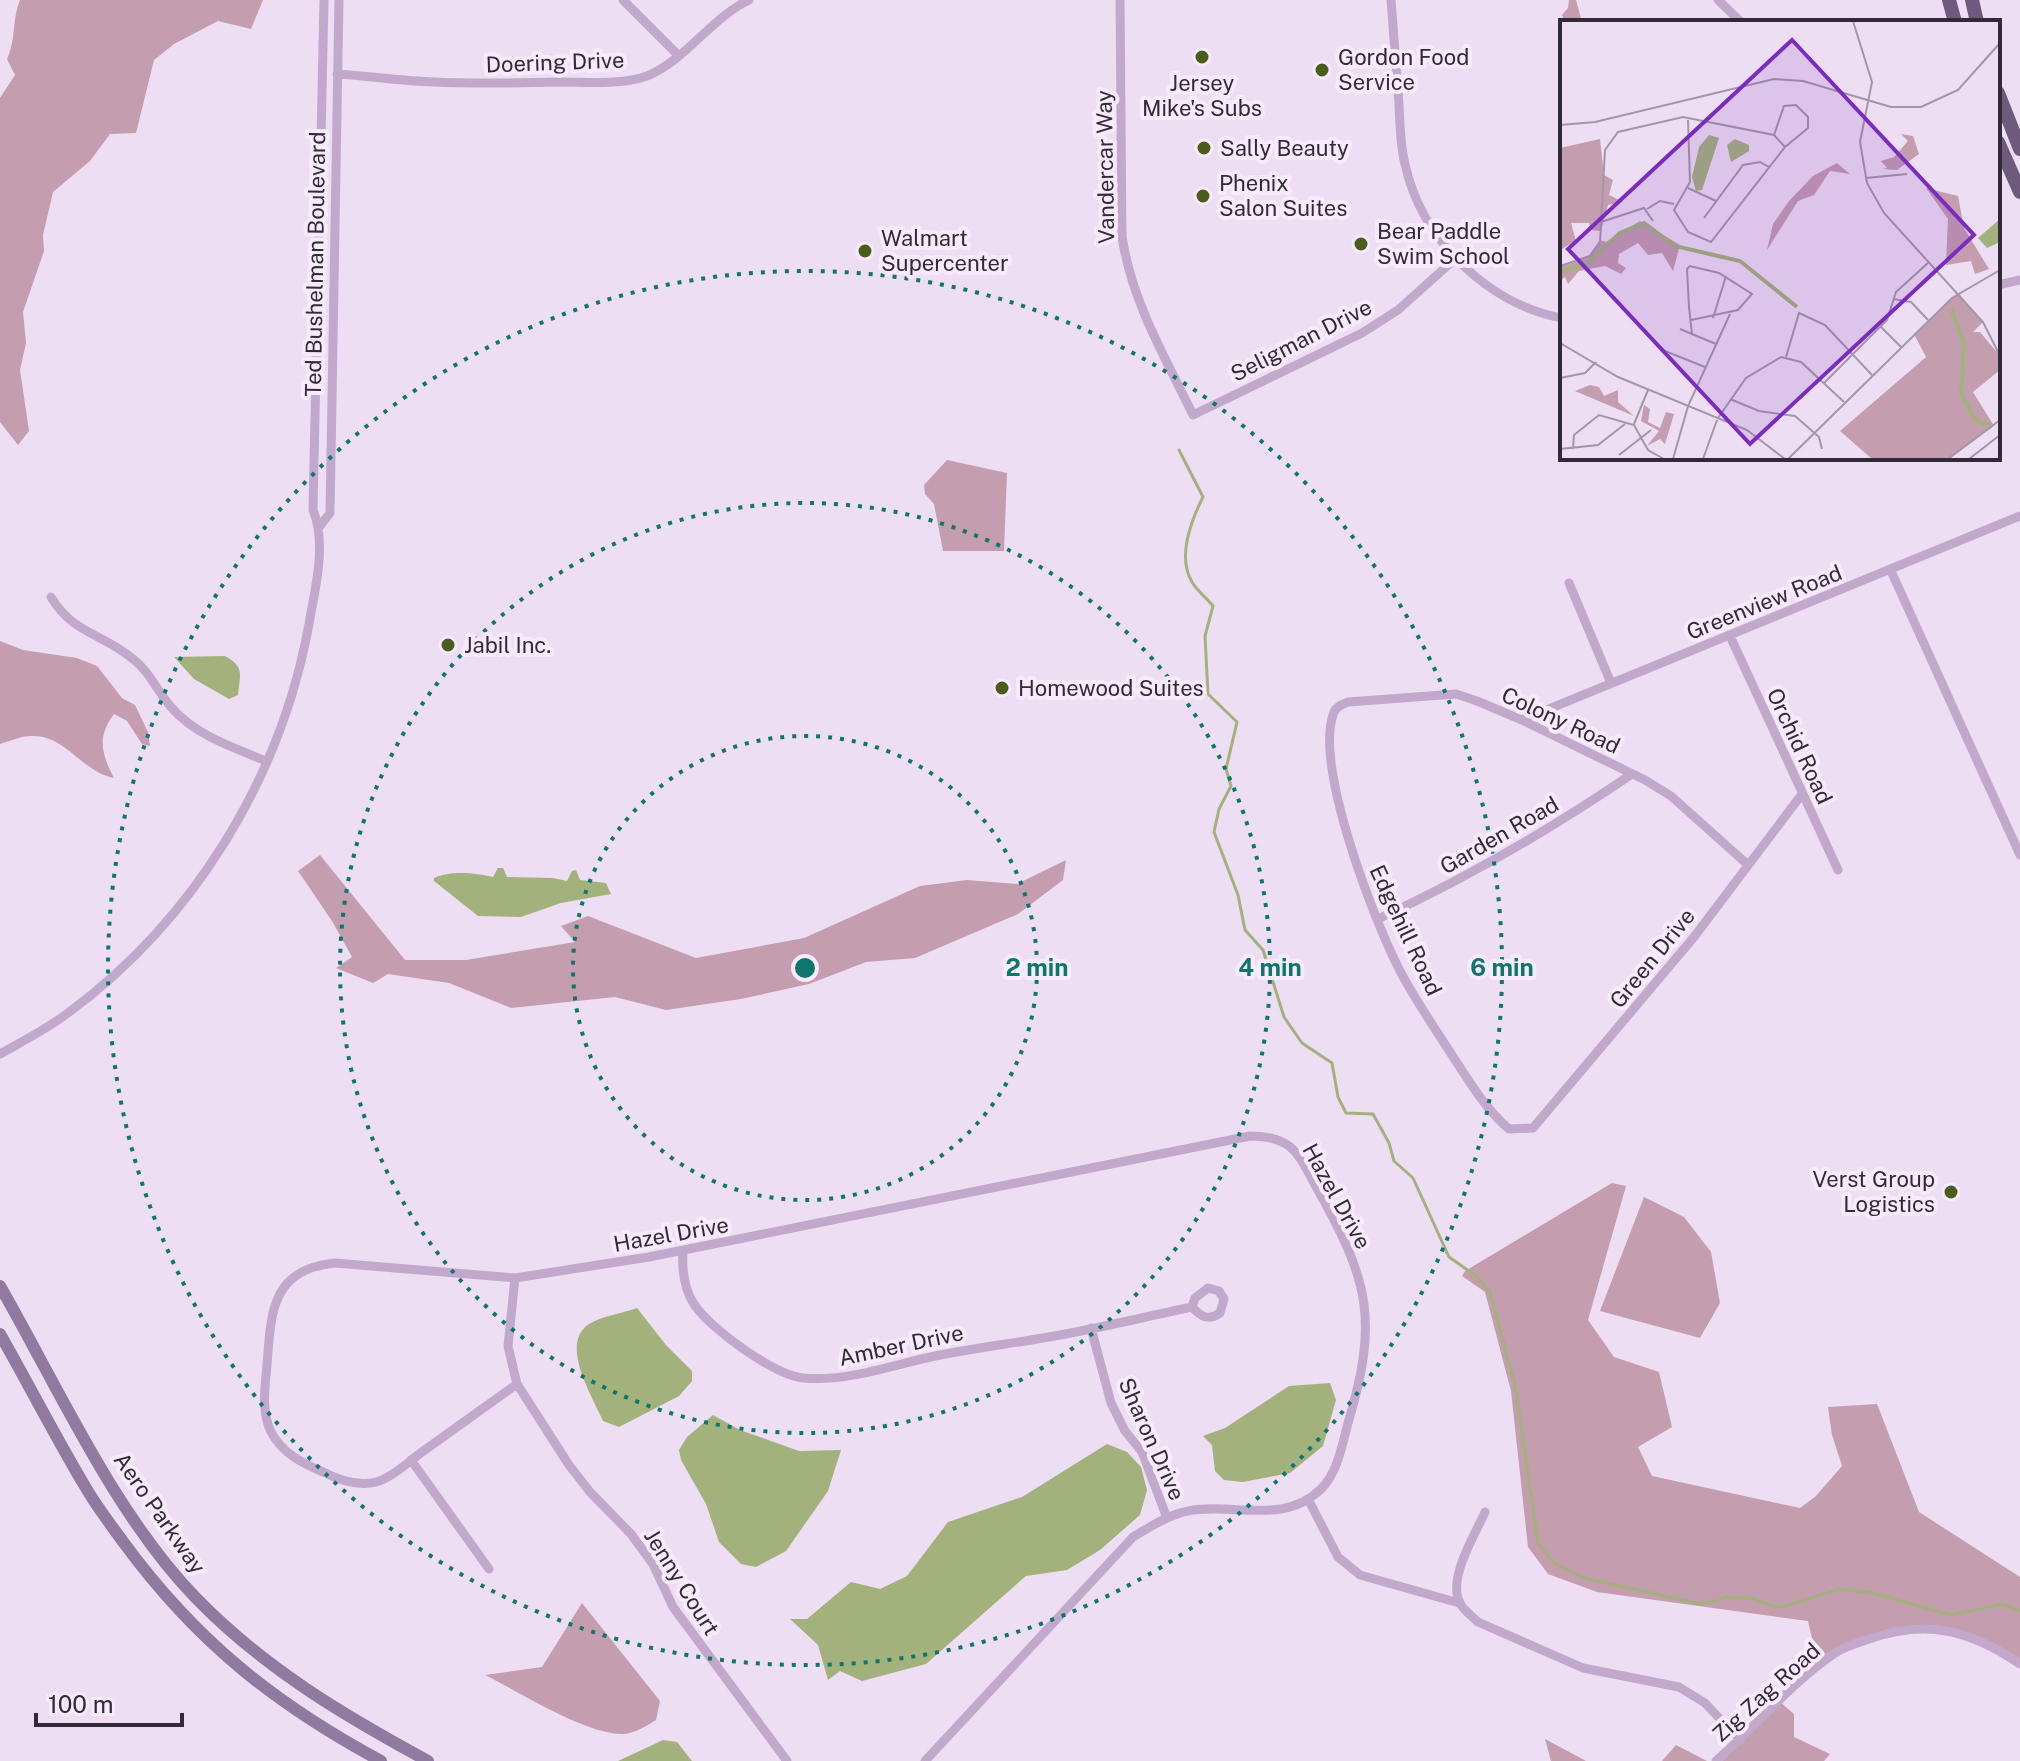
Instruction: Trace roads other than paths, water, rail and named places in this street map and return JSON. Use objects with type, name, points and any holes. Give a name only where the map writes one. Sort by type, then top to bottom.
[{"type":"main road","points":[[1949,0],[1954,20]]},
{"type":"main road","points":[[1972,0],[1977,20]]},
{"type":"main road","points":[[2000,98],[2020,149]]},
{"type":"main road","points":[[2000,147],[2020,192]]},
{"type":"main road","name":"Aero Parkway","points":[[0,1286],[107,1477],[162,1558],[194,1596],[261,1658],[297,1685],[428,1761]]},
{"type":"main road","name":"Aero Parkway","points":[[0,1334],[87,1490],[170,1602],[207,1641],[244,1673],[336,1736],[381,1761]]},
{"type":"street","name":"Ted Bushelman Boulevard","points":[[0,1054],[84,1001],[129,961],[182,903],[238,824],[289,702],[306,640],[317,572],[320,526],[313,510],[324,0]]},
{"type":"street","name":"Ted Bushelman Boulevard","points":[[320,526],[330,513],[339,0]]},
{"type":"street","points":[[623,0],[678,55]]},
{"type":"street","name":"Doering Drive","points":[[337,74],[433,82],[597,82],[647,75],[678,55],[727,13],[749,0]]},
{"type":"street","name":"Vandercar Way","points":[[1120,0],[1122,236],[1127,271],[1193,415]]},
{"type":"street","points":[[1391,0],[1404,163],[1425,217],[1456,258],[1482,281],[1508,299],[1560,318]]},
{"type":"street","points":[[1718,0],[1739,20]]},
{"type":"street","name":"Seligman Drive","points":[[1193,415],[1362,333],[1398,310],[1456,258]]},
{"type":"street","points":[[2000,285],[2020,280]]},
{"type":"street","name":"Greenview Road","points":[[1522,720],[2020,516]]},
{"type":"street","points":[[1891,571],[2020,855]]},
{"type":"street","points":[[1569,583],[1611,683]]},
{"type":"street","points":[[51,597],[62,615],[142,667],[172,708],[194,728],[266,761]]},
{"type":"street","name":"Orchid Road","points":[[1730,636],[1838,870]]},
{"type":"street","name":"Colony Road","points":[[1334,713],[1339,705],[1348,702],[1456,694],[1522,720],[1671,796],[1747,864]]},
{"type":"street","name":"Edgehill Road","points":[[1334,713],[1332,758],[1343,819],[1354,859],[1398,966],[1416,1000],[1472,1085],[1501,1122],[1509,1129],[1518,1130]]},
{"type":"street","name":"Garden Road","points":[[1378,919],[1470,874],[1632,774]]},
{"type":"street","name":"Green Drive","points":[[1518,1130],[1533,1128],[1694,937],[1802,794]]},
{"type":"street","name":"Hazel Drive","points":[[517,1384],[389,1476],[376,1482],[349,1482],[298,1461],[278,1443],[266,1417],[264,1398],[270,1315],[278,1295],[302,1271],[315,1265],[335,1263],[515,1278],[683,1251],[1250,1136],[1272,1136],[1296,1152],[1340,1230],[1365,1299],[1367,1343],[1359,1388],[1334,1471],[1308,1499]]},
{"type":"street","name":"Amber Drive","points":[[683,1251],[685,1279],[692,1302],[702,1315],[763,1362],[799,1378],[847,1376],[1192,1307]]},
{"type":"street","points":[[515,1278],[508,1346],[517,1384]]},
{"type":"street","name":"Sharon Drive","points":[[1091,1328],[1111,1403],[1125,1431],[1142,1452],[1167,1518]]},
{"type":"street","name":"Jenny Court","points":[[517,1384],[569,1465],[590,1492],[631,1534],[653,1564],[673,1607],[787,1761]]},
{"type":"street","points":[[411,1460],[489,1569]]},
{"type":"street","points":[[925,1761],[1133,1537],[1189,1510],[1285,1510],[1308,1499],[1338,1557],[1360,1575],[1459,1603],[1478,1622],[1583,1668],[1679,1687],[1705,1703],[1740,1740]]},
{"type":"street","points":[[1459,1603],[1459,1570],[1485,1512]]},
{"type":"street","name":"Zig Zag Road","points":[[1716,1761],[1804,1677],[1837,1651],[1888,1632],[1946,1629],[1970,1635],[2020,1664]]},
{"type":"waterway","points":[[1179,450],[1203,497],[1187,539],[1186,562],[1192,582],[1213,606],[1205,636],[1208,694],[1237,722],[1226,769],[1231,786],[1219,809],[1214,832],[1238,895],[1245,930],[1263,950],[1284,1017],[1302,1043],[1332,1063],[1338,1097],[1346,1113],[1373,1114],[1389,1143],[1394,1161],[1413,1178],[1449,1257],[1476,1276],[1490,1292],[1515,1385],[1538,1543],[1555,1564],[1584,1578],[1701,1604],[1727,1597],[1752,1598],[1777,1608],[1841,1589],[1872,1593],[1951,1615],[2003,1604],[2020,1611]]},
{"type":"place","name":"Jersey Mike's Subs","points":[[1202,57]]},
{"type":"place","name":"Gordon Food Service","points":[[1322,70]]},
{"type":"place","name":"Sally Beauty","points":[[1204,148]]},
{"type":"place","name":"Phenix Salon Suites","points":[[1203,196]]},
{"type":"place","name":"Bear Paddle Swim School","points":[[1361,244]]},
{"type":"place","name":"Walmart Supercenter","points":[[865,251]]},
{"type":"place","name":"Jabil Inc.","points":[[448,645]]},
{"type":"place","name":"Homewood Suites","points":[[1002,688]]},
{"type":"place","name":"Verst Group Logistics","points":[[1951,1192]]}]
